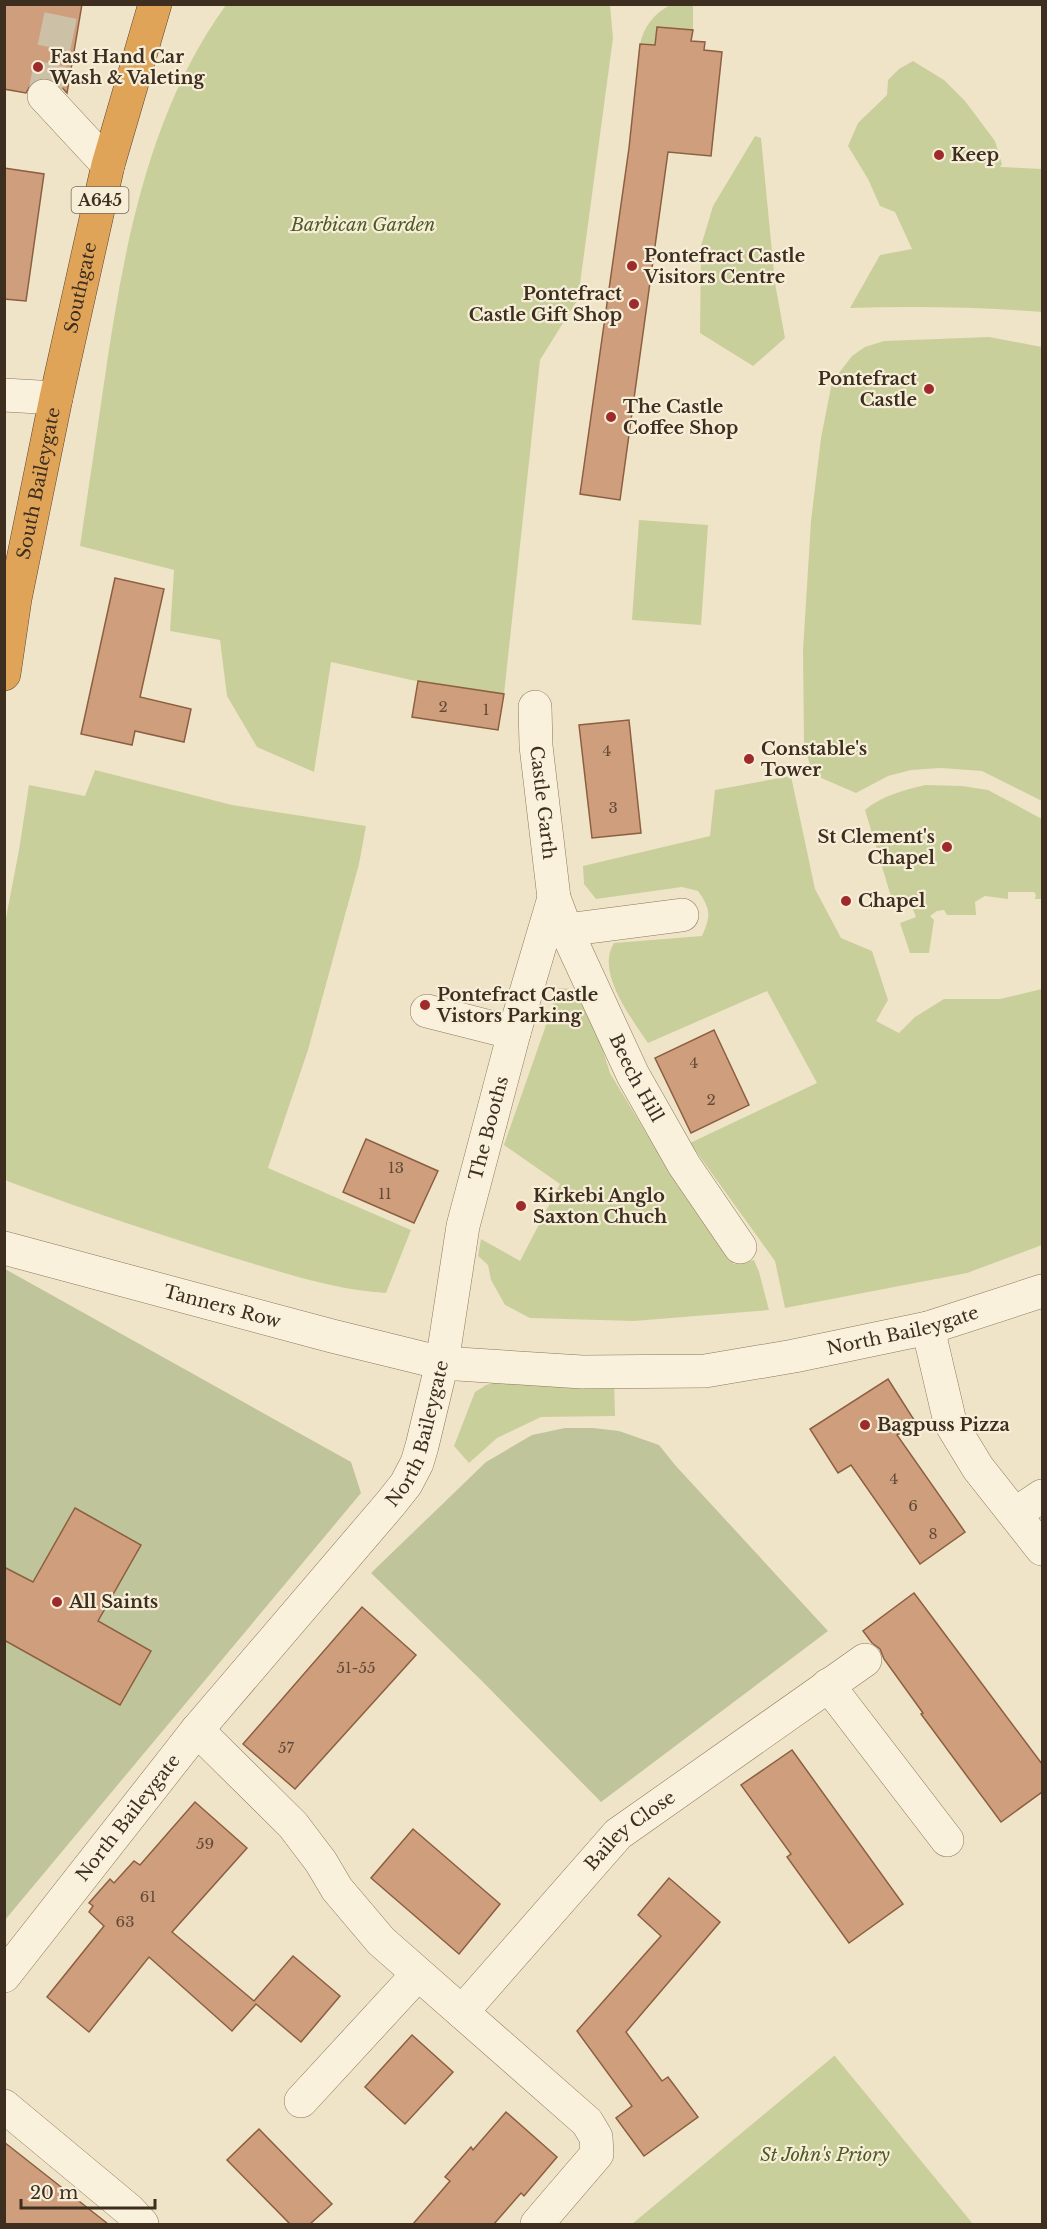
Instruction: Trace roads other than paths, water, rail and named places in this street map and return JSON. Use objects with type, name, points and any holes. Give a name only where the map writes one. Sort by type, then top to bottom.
[{"type":"highway","name":"Southgate","points":[[56,398],[108,165],[155,4]]},
{"type":"highway","name":"South Baileygate","points":[[6,654],[56,398]]},
{"type":"street","points":[[44,96],[108,165]]},
{"type":"street","points":[[4,395],[56,398]]},
{"type":"street","name":"Castle Garth","points":[[535,707],[536,746],[554,898]]},
{"type":"street","name":"Beech Hill","points":[[554,898],[566,930],[633,1075],[688,1172],[740,1248]]},
{"type":"street","name":"The Booths","points":[[442,1363],[463,1226],[514,1033],[554,898]]},
{"type":"street","points":[[566,930],[682,915]]},
{"type":"street","points":[[427,1011],[514,1033]]},
{"type":"street","name":"Tanners Row","points":[[4,1248],[332,1336],[442,1363]]},
{"type":"street","name":"North Baileygate","points":[[4,1976],[197,1730],[406,1484],[417,1463],[442,1363],[582,1372],[705,1371],[794,1356],[928,1328],[1042,1291]]},
{"type":"street","points":[[928,1328],[950,1422],[978,1468],[1042,1549]]},
{"type":"street","points":[[1015,1514],[1042,1496]]},
{"type":"street","name":"Bailey Close","points":[[462,2012],[618,1834],[865,1660]]},
{"type":"street","points":[[828,1685],[947,1840]]},
{"type":"street","points":[[197,1730],[293,1825],[321,1862],[337,1889],[381,1941],[587,2122],[596,2138],[597,2154],[537,2224]]},
{"type":"street","points":[[301,2100],[418,1974]]},
{"type":"street","points":[[4,2106],[129,2220]]},
{"type":"tunnel","points":[[44,96],[63,4]]},
{"type":"place","name":"Fast Hand Car Wash & Valeting","points":[[38,67]]},
{"type":"place","name":"Keep","points":[[939,155]]},
{"type":"place","name":"Pontefract Castle Visitors Centre","points":[[632,266]]},
{"type":"place","name":"Pontefract Castle Gift Shop","points":[[634,304]]},
{"type":"place","name":"Pontefract Castle","points":[[929,389]]},
{"type":"place","name":"The Castle Coffee Shop","points":[[611,417]]},
{"type":"place","name":"Constable's Tower","points":[[749,759]]},
{"type":"place","name":"St Clement's Chapel","points":[[947,847]]},
{"type":"place","name":"Chapel","points":[[846,901]]},
{"type":"place","name":"Pontefract Castle Vistors Parking","points":[[425,1005]]},
{"type":"place","name":"Kirkebi Anglo Saxton Chuch","points":[[521,1206]]},
{"type":"place","name":"Bagpuss Pizza","points":[[865,1425]]},
{"type":"place","name":"All Saints","points":[[57,1602]]},
{"type":"park label","name":"Barbican Garden","points":[[363,225]]},
{"type":"park label","name":"St John's Priory","points":[[825,2155]]}]
